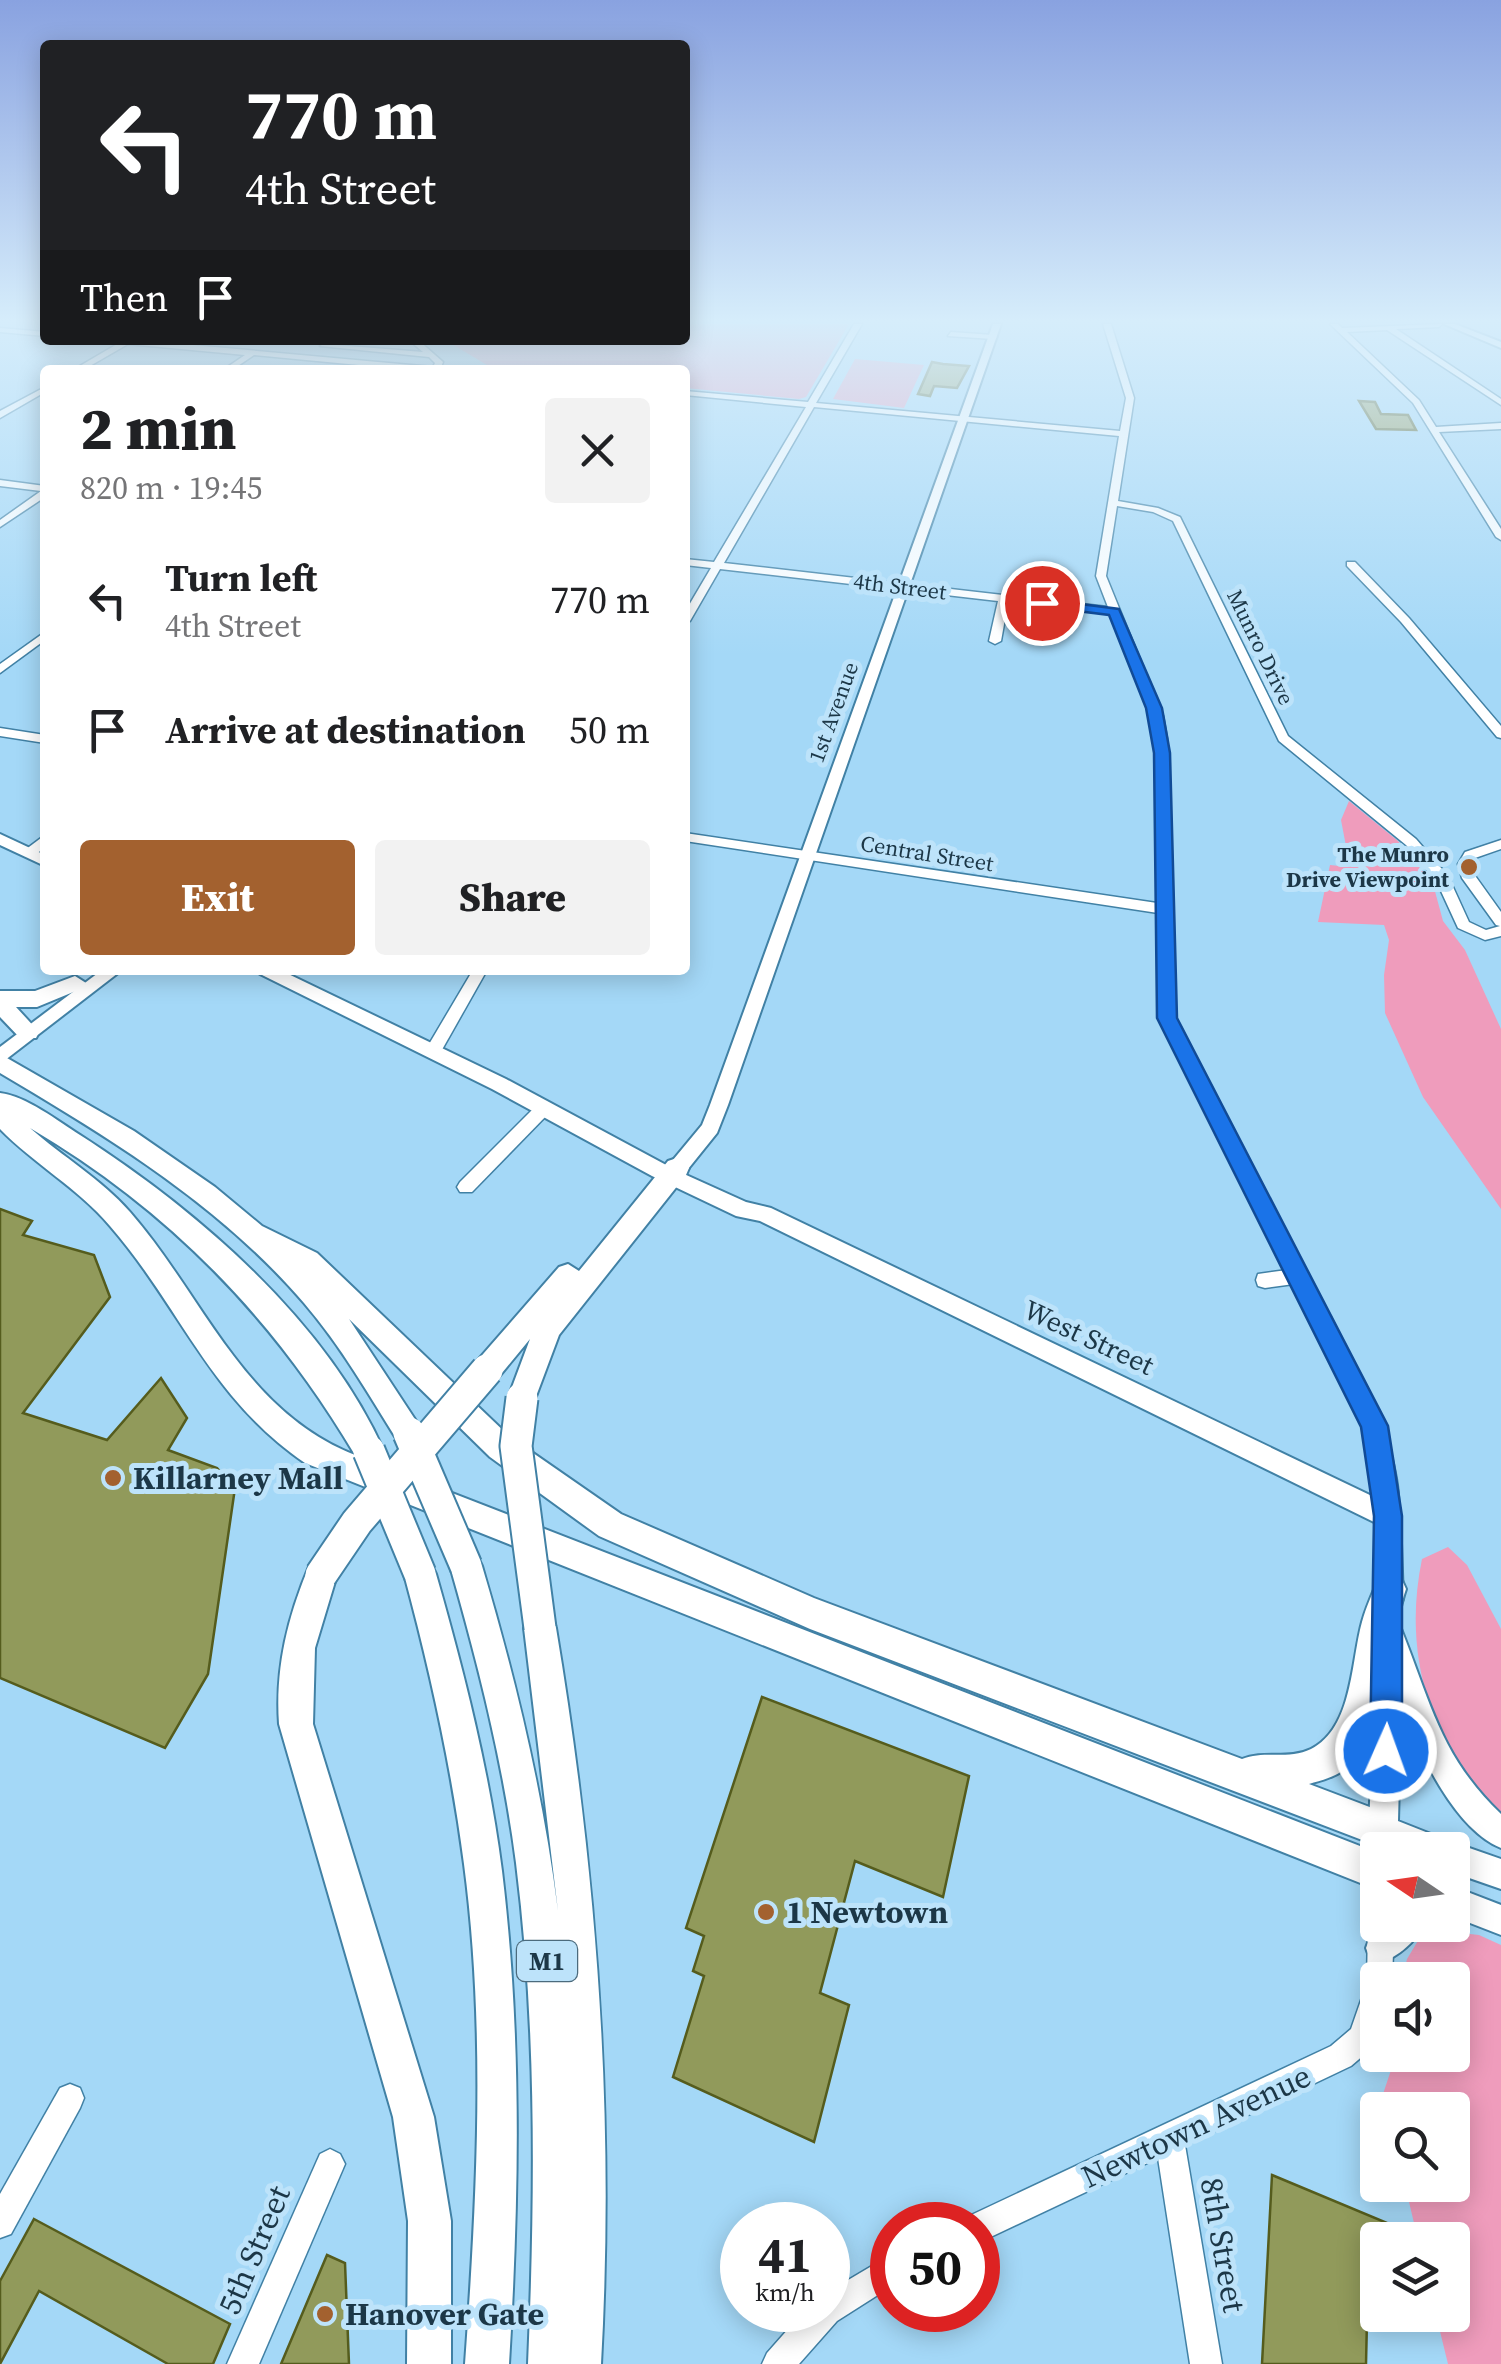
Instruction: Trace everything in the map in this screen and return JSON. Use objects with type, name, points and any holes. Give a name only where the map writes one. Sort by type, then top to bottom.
[{"type":"highway","points":[[0,999],[38,1000],[75,984]]},
{"type":"highway","points":[[0,1007],[15,1034]]},
{"type":"highway","name":"M1","points":[[0,1060],[141,1148],[255,1234],[326,1309],[360,1354],[409,1432],[466,1566],[489,1638],[521,1769],[546,1932],[556,2156],[550,2364]]},
{"type":"highway","name":"M1","points":[[0,1100],[152,1196],[228,1259],[287,1324],[369,1450],[420,1574],[450,1669],[470,1762],[490,1937],[499,2110],[487,2364]]},
{"type":"highway","points":[[0,1114],[101,1198],[162,1272],[238,1390],[283,1434],[316,1453],[1360,1865]]},
{"type":"highway","points":[[430,2364],[431,2273],[421,2158],[407,2095],[296,1724],[293,1695],[298,1640],[320,1575],[357,1522],[487,1370],[668,1170]]},
{"type":"highway","points":[[579,2364],[586,2154],[583,1960],[579,1903],[516,1446],[522,1398],[548,1329],[668,1170]]},
{"type":"highway","points":[[255,1234],[308,1261],[500,1447],[610,1525],[810,1613],[1219,1767],[1365,1832]]},
{"type":"highway","points":[[1219,1767],[1296,1772],[1320,1766],[1339,1753],[1356,1726],[1376,1618],[1390,1589]]},
{"type":"main road","name":"1st Avenue","points":[[668,1170],[710,1128],[959,434]]},
{"type":"main road","points":[[0,839],[38,857]]},
{"type":"main road","points":[[0,1060],[15,1034],[88,975]]},
{"type":"main road","points":[[15,1034],[104,975]]},
{"type":"main road","name":"West Street","points":[[276,975],[568,1120],[576,1129],[668,1170],[743,1210],[764,1214],[1388,1516]]},
{"type":"main road","points":[[1383,1832],[1390,1633],[1388,1516]]},
{"type":"main road","points":[[1390,1633],[1434,1752],[1464,1797],[1501,1834]]},
{"type":"main road","points":[[1470,1863],[1501,1874]]},
{"type":"main road","points":[[1470,1908],[1501,1921]]},
{"type":"main road","points":[[1470,1917],[1501,1921]]},
{"type":"street","points":[[690,611],[793,434]]},
{"type":"street","points":[[1105,434],[1125,440]]},
{"type":"street","points":[[1126,434],[1101,576],[1157,716],[1162,739],[1169,1024],[1371,1415],[1384,1470],[1388,1516]]},
{"type":"street","points":[[1437,434],[1500,534]]},
{"type":"street","points":[[0,484],[40,490]]},
{"type":"street","points":[[0,524],[40,495]]},
{"type":"street","name":"Munro Drive","points":[[1114,503],[1177,518],[1282,738],[1412,842],[1441,876],[1463,925],[1485,935],[1501,931]]},
{"type":"street","name":"4th Street","points":[[690,563],[1114,612]]},
{"type":"street","points":[[1351,564],[1405,620],[1501,734]]},
{"type":"street","points":[[995,641],[1004,598]]},
{"type":"street","points":[[0,670],[40,639]]},
{"type":"street","points":[[0,732],[40,738]]},
{"type":"street","name":"Central Street","points":[[690,838],[1164,909]]},
{"type":"street","points":[[1501,844],[1475,853],[1465,864],[1471,881],[1501,922]]},
{"type":"street","points":[[433,1051],[477,975]]},
{"type":"street","points":[[466,1187],[544,1108]]},
{"type":"street","points":[[1266,1280],[1298,1276]]},
{"type":"street","name":"Newtown Avenue","points":[[1000,2218],[1353,2048],[1360,2037]]},
{"type":"street","points":[[0,2223],[70,2098]]},
{"type":"street","name":"8th Street","points":[[1169,2138],[1206,2364]]},
{"type":"street","name":"5th Street","points":[[243,2364],[330,2164]]},
{"type":"street","points":[[778,2364],[807,2332]]},
{"type":"shaded area","points":[[1349,801],[1398,841],[1433,884],[1443,921],[1465,950],[1501,1029],[1501,1209],[1423,1097],[1385,1013],[1384,975],[1389,940],[1384,925],[1318,922],[1330,865],[1350,867],[1341,820]]},
{"type":"shaded area","points":[[1448,1547],[1467,1565],[1501,1629],[1501,1814],[1456,1759],[1427,1697],[1419,1664],[1417,1595],[1422,1559]]},
{"type":"shaded area","points":[[1470,1934],[1501,1945],[1501,2364],[1448,2364],[1440,2332],[1470,2332],[1470,2222],[1414,2222],[1409,2202],[1470,2202],[1470,2092],[1384,2092],[1390,2072],[1470,2072],[1470,1962],[1406,1962],[1417,1942],[1470,1942]]},
{"type":"building","name":"Killarney Mall","points":[[0,1209],[32,1221],[23,1235],[94,1255],[110,1297],[23,1413],[107,1440],[161,1378],[187,1418],[168,1450],[217,1468],[235,1488],[208,1674],[165,1748],[0,1678]]},
{"type":"building","name":"1 Newtown","points":[[762,1697],[969,1776],[943,1897],[855,1861],[820,1993],[849,2005],[814,2142],[673,2077],[704,1976],[693,1971],[704,1936],[686,1928]]},
{"type":"building","points":[[1272,2175],[1385,2222],[1360,2222],[1360,2332],[1367,2332],[1366,2364],[1262,2364]]},
{"type":"building","points":[[34,2219],[230,2324],[213,2364],[168,2364],[39,2291],[0,2364],[0,2281]]},
{"type":"building","name":"Hanover Gate","points":[[327,2255],[345,2263],[349,2364],[281,2364]]},
{"type":"place","name":"The Munro Drive Viewpoint","points":[[1469,867]]},
{"type":"place","name":"Killarney Mall","points":[[113,1478]]},
{"type":"place","name":"1 Newtown","points":[[766,1912]]},
{"type":"place","name":"Hanover Gate","points":[[325,2314]]},
{"type":"route","points":[[1042,603],[1114,612],[1154,708],[1162,739],[1167,1018],[1371,1415],[1384,1470],[1388,1516],[1386,1751]]}]
